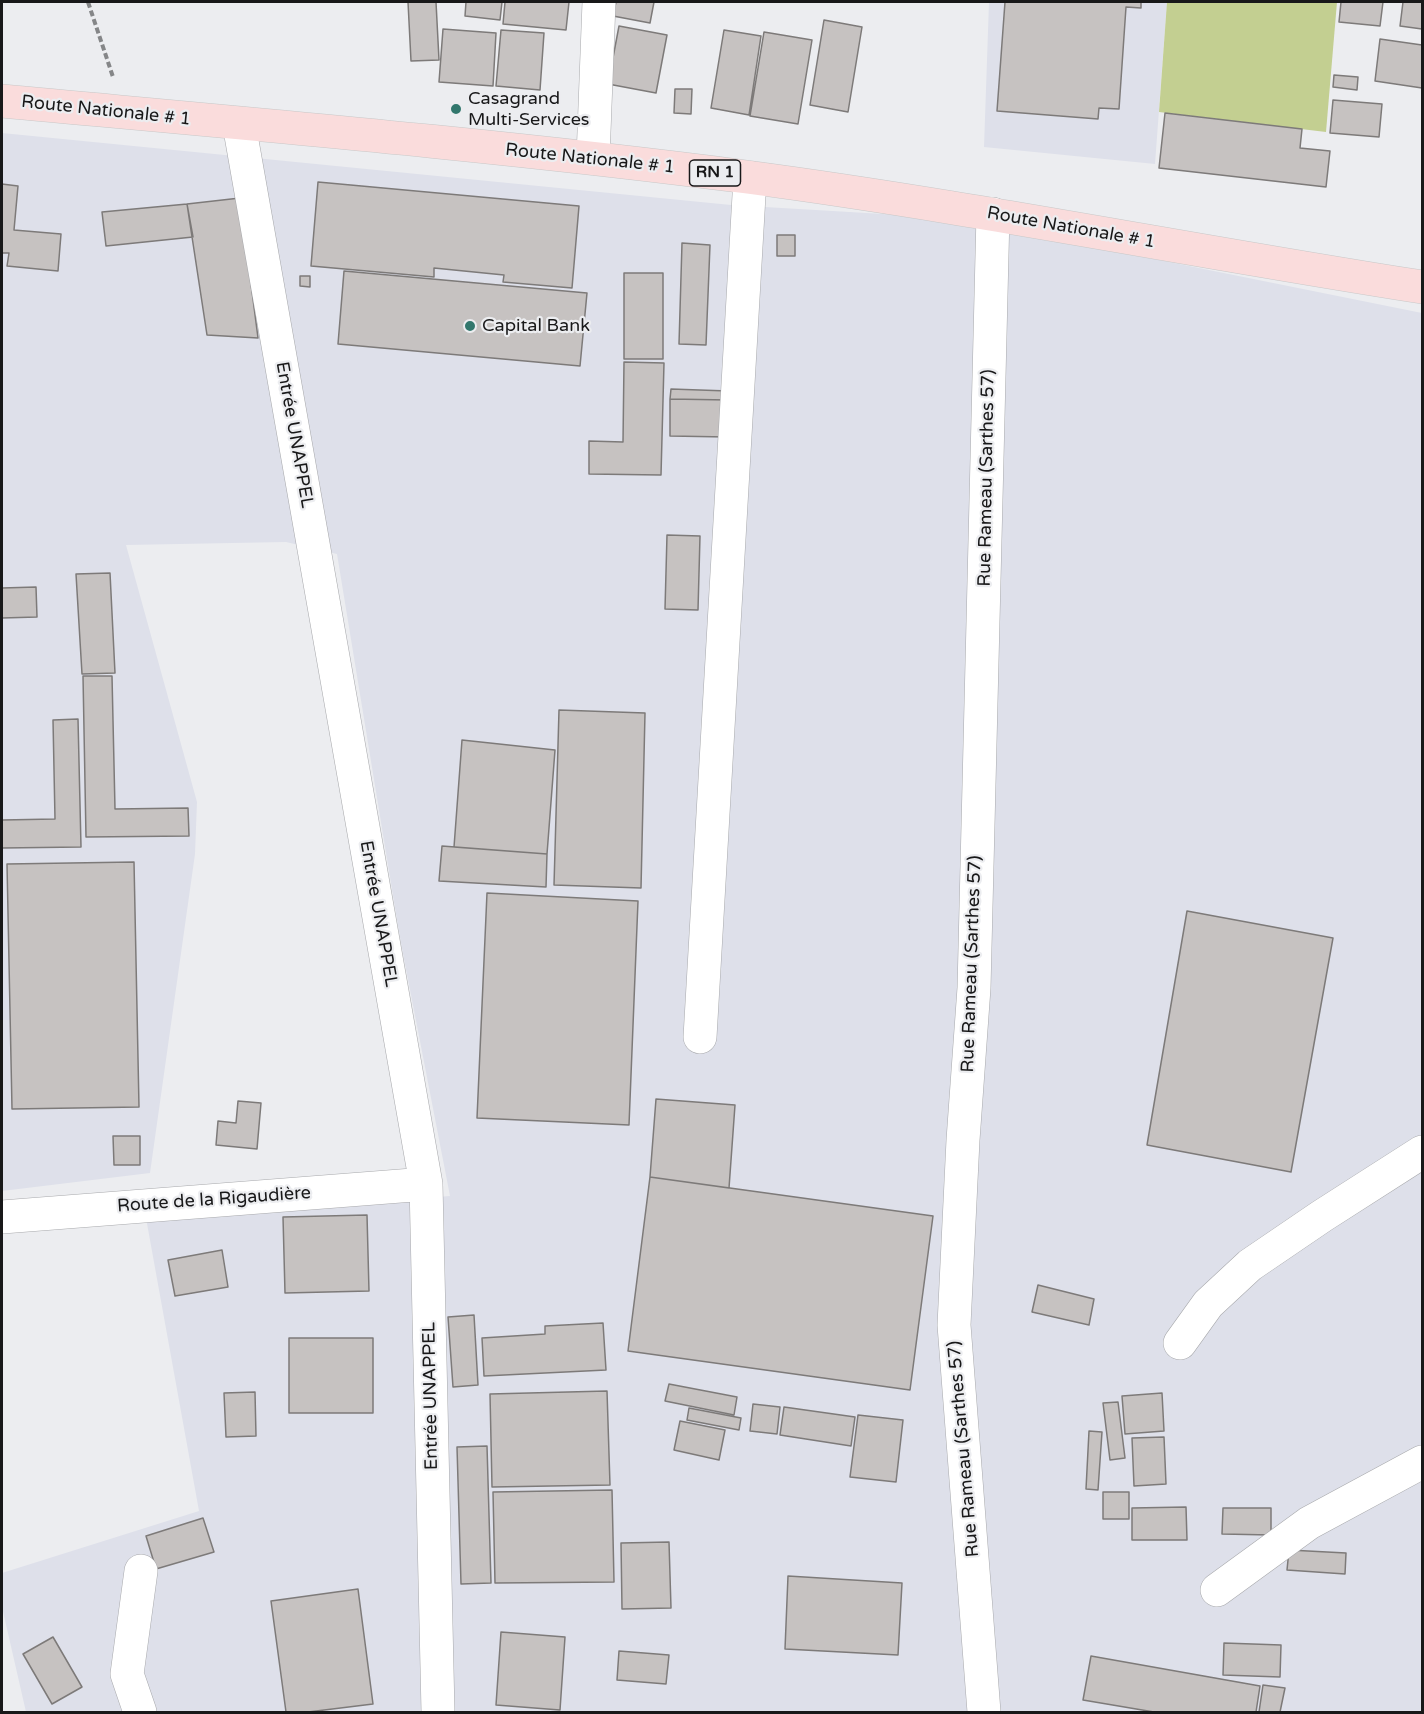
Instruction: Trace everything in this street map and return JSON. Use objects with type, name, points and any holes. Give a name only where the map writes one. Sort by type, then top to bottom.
[{"type":"main road","name":"Route Nationale # 1","points":[[2,101],[593,158],[750,178],[993,214],[1422,287]]},
{"type":"street","points":[[593,158],[599,2]]},
{"type":"street","name":"Entrée UNAPPEL","points":[[239,124],[426,1184],[438,1713]]},
{"type":"street","points":[[700,1037],[750,178]]},
{"type":"street","name":"Rue Rameau (Sarthes 57)","points":[[984,1713],[954,1325],[963,1140],[974,988],[993,214]]},
{"type":"street","points":[[1180,1343],[1208,1304],[1250,1265],[1422,1152]]},
{"type":"street","name":"Route de la Rigaudière","points":[[2,1217],[426,1184]]},
{"type":"street","points":[[1217,1590],[1309,1523],[1422,1462]]},
{"type":"street","points":[[140,1713],[128,1674],[141,1571]]},
{"type":"path","points":[[88,2],[125,112]]},
{"type":"shaded area","points":[[989,2],[1167,2],[1155,164],[984,147]]},
{"type":"shaded area","points":[[2,133],[731,205],[951,218],[1422,313],[1422,1712],[26,1712],[2,1607],[2,1573],[199,1511],[146,1218],[450,1196],[400,938],[337,554],[286,542],[126,545],[197,802],[195,854],[150,1173],[2,1191]]},
{"type":"green space","points":[[1167,2],[1337,2],[1326,132],[1159,112]]},
{"type":"building","points":[[408,2],[436,2],[439,60],[411,61]]},
{"type":"building","points":[[466,2],[502,2],[500,20],[465,16]]},
{"type":"building","points":[[505,2],[569,2],[566,30],[503,24]]},
{"type":"building","points":[[616,2],[654,2],[650,23],[613,16]]},
{"type":"building","points":[[1005,2],[1141,2],[1141,8],[1126,7],[1119,109],[1099,108],[1098,119],[997,111]]},
{"type":"building","points":[[1341,2],[1383,2],[1380,26],[1339,22]]},
{"type":"building","points":[[1403,2],[1422,2],[1422,29],[1400,26]]},
{"type":"building","points":[[824,20],[862,27],[848,112],[810,105]]},
{"type":"building","points":[[619,26],[667,35],[656,93],[608,84]]},
{"type":"building","points":[[443,29],[496,33],[493,86],[439,82]]},
{"type":"building","points":[[501,30],[544,33],[540,90],[496,86]]},
{"type":"building","points":[[724,30],[761,36],[749,115],[711,108]]},
{"type":"building","points":[[764,32],[812,40],[798,124],[750,116]]},
{"type":"building","points":[[1380,39],[1422,45],[1422,88],[1375,81]]},
{"type":"building","points":[[1334,75],[1358,77],[1357,90],[1333,87]]},
{"type":"building","points":[[675,89],[692,89],[691,114],[674,113]]},
{"type":"building","points":[[1333,100],[1382,104],[1379,137],[1330,133]]},
{"type":"building","points":[[1165,113],[1302,129],[1300,148],[1330,151],[1326,187],[1159,168]]},
{"type":"building","points":[[318,182],[579,206],[572,288],[503,282],[504,275],[434,268],[434,277],[311,266]]},
{"type":"building","points":[[2,184],[18,186],[14,230],[61,234],[58,271],[7,266],[9,253],[2,253]]},
{"type":"building","points":[[240,198],[258,338],[207,335],[187,204]]},
{"type":"building","points":[[187,204],[193,237],[106,246],[102,212]]},
{"type":"building","points":[[777,235],[795,235],[795,256],[777,256]]},
{"type":"building","points":[[682,243],[710,245],[706,345],[679,344]]},
{"type":"building","points":[[344,271],[587,293],[580,366],[338,344]]},
{"type":"building","points":[[624,273],[663,273],[663,359],[624,359]]},
{"type":"building","points":[[300,276],[310,276],[310,287],[300,286]]},
{"type":"building","points":[[624,362],[664,363],[661,475],[589,474],[589,441],[623,442]]},
{"type":"building","points":[[671,389],[728,391],[728,400],[670,399]]},
{"type":"building","points":[[670,399],[728,400],[727,437],[670,436]]},
{"type":"building","points":[[667,535],[700,536],[698,610],[665,609]]},
{"type":"building","points":[[110,573],[115,673],[82,674],[76,574]]},
{"type":"building","points":[[36,587],[37,617],[2,618],[2,588]]},
{"type":"building","points":[[83,676],[112,676],[115,809],[188,808],[189,836],[86,837]]},
{"type":"building","points":[[559,710],[645,713],[641,888],[554,885]]},
{"type":"building","points":[[78,719],[81,847],[2,848],[2,820],[55,819],[53,720]]},
{"type":"building","points":[[462,740],[555,750],[547,854],[454,847]]},
{"type":"building","points":[[442,846],[547,854],[546,887],[439,881]]},
{"type":"building","points":[[134,862],[139,1107],[12,1109],[7,864]]},
{"type":"building","points":[[487,893],[638,901],[629,1125],[477,1118]]},
{"type":"building","points":[[1187,911],[1333,938],[1291,1172],[1147,1145]]},
{"type":"building","points":[[656,1099],[735,1105],[729,1188],[650,1177]]},
{"type":"building","points":[[238,1101],[261,1103],[257,1149],[216,1145],[218,1121],[236,1123]]},
{"type":"building","points":[[113,1136],[140,1136],[140,1165],[114,1165]]},
{"type":"building","points":[[650,1177],[933,1216],[910,1390],[628,1351]]},
{"type":"building","points":[[367,1215],[369,1291],[285,1293],[283,1217]]},
{"type":"building","points":[[222,1250],[228,1287],[175,1296],[168,1260]]},
{"type":"building","points":[[1038,1285],[1094,1299],[1089,1325],[1032,1312]]},
{"type":"building","points":[[474,1315],[478,1385],[453,1387],[448,1317]]},
{"type":"building","points":[[603,1323],[606,1370],[484,1376],[482,1338],[545,1334],[545,1326]]},
{"type":"building","points":[[289,1338],[373,1338],[373,1413],[289,1413]]},
{"type":"building","points":[[669,1384],[737,1397],[734,1415],[665,1401]]},
{"type":"building","points":[[607,1391],[610,1485],[492,1487],[490,1394]]},
{"type":"building","points":[[255,1392],[256,1436],[226,1437],[224,1393]]},
{"type":"building","points":[[1162,1393],[1164,1431],[1125,1434],[1122,1396]]},
{"type":"building","points":[[1118,1402],[1125,1458],[1110,1460],[1103,1403]]},
{"type":"building","points":[[753,1404],[780,1407],[777,1434],[750,1431]]},
{"type":"building","points":[[784,1407],[855,1417],[851,1446],[780,1435]]},
{"type":"building","points":[[689,1408],[741,1418],[739,1430],[687,1420]]},
{"type":"building","points":[[858,1415],[903,1420],[896,1482],[850,1477]]},
{"type":"building","points":[[680,1421],[725,1430],[719,1460],[674,1450]]},
{"type":"building","points":[[1089,1431],[1102,1432],[1098,1490],[1086,1489]]},
{"type":"building","points":[[1164,1437],[1166,1484],[1134,1486],[1132,1438]]},
{"type":"building","points":[[487,1446],[491,1583],[461,1584],[457,1447]]},
{"type":"building","points":[[612,1490],[614,1582],[495,1583],[493,1492]]},
{"type":"building","points":[[1103,1492],[1129,1492],[1129,1519],[1103,1519]]},
{"type":"building","points":[[1186,1507],[1187,1540],[1132,1540],[1132,1508]]},
{"type":"building","points":[[1223,1508],[1271,1508],[1271,1535],[1222,1534]]},
{"type":"building","points":[[203,1518],[214,1552],[156,1569],[146,1536]]},
{"type":"building","points":[[669,1542],[671,1608],[622,1609],[621,1543]]},
{"type":"building","points":[[1289,1550],[1346,1553],[1345,1574],[1287,1570]]},
{"type":"building","points":[[788,1576],[902,1583],[898,1655],[785,1649]]},
{"type":"building","points":[[358,1589],[373,1704],[308,1712],[286,1712],[271,1601]]},
{"type":"building","points":[[501,1632],[565,1637],[560,1710],[496,1705]]},
{"type":"building","points":[[53,1637],[82,1687],[52,1704],[23,1654]]},
{"type":"building","points":[[1224,1643],[1281,1645],[1280,1677],[1223,1675]]},
{"type":"building","points":[[619,1651],[669,1655],[666,1684],[617,1680]]},
{"type":"building","points":[[1091,1656],[1260,1686],[1256,1712],[1154,1712],[1083,1700]]},
{"type":"building","points":[[1263,1685],[1285,1688],[1280,1712],[1259,1712]]},
{"type":"place","name":"Casagrand Multi-Services","points":[[456,109]]},
{"type":"place","name":"Capital Bank","points":[[470,326]]}]
